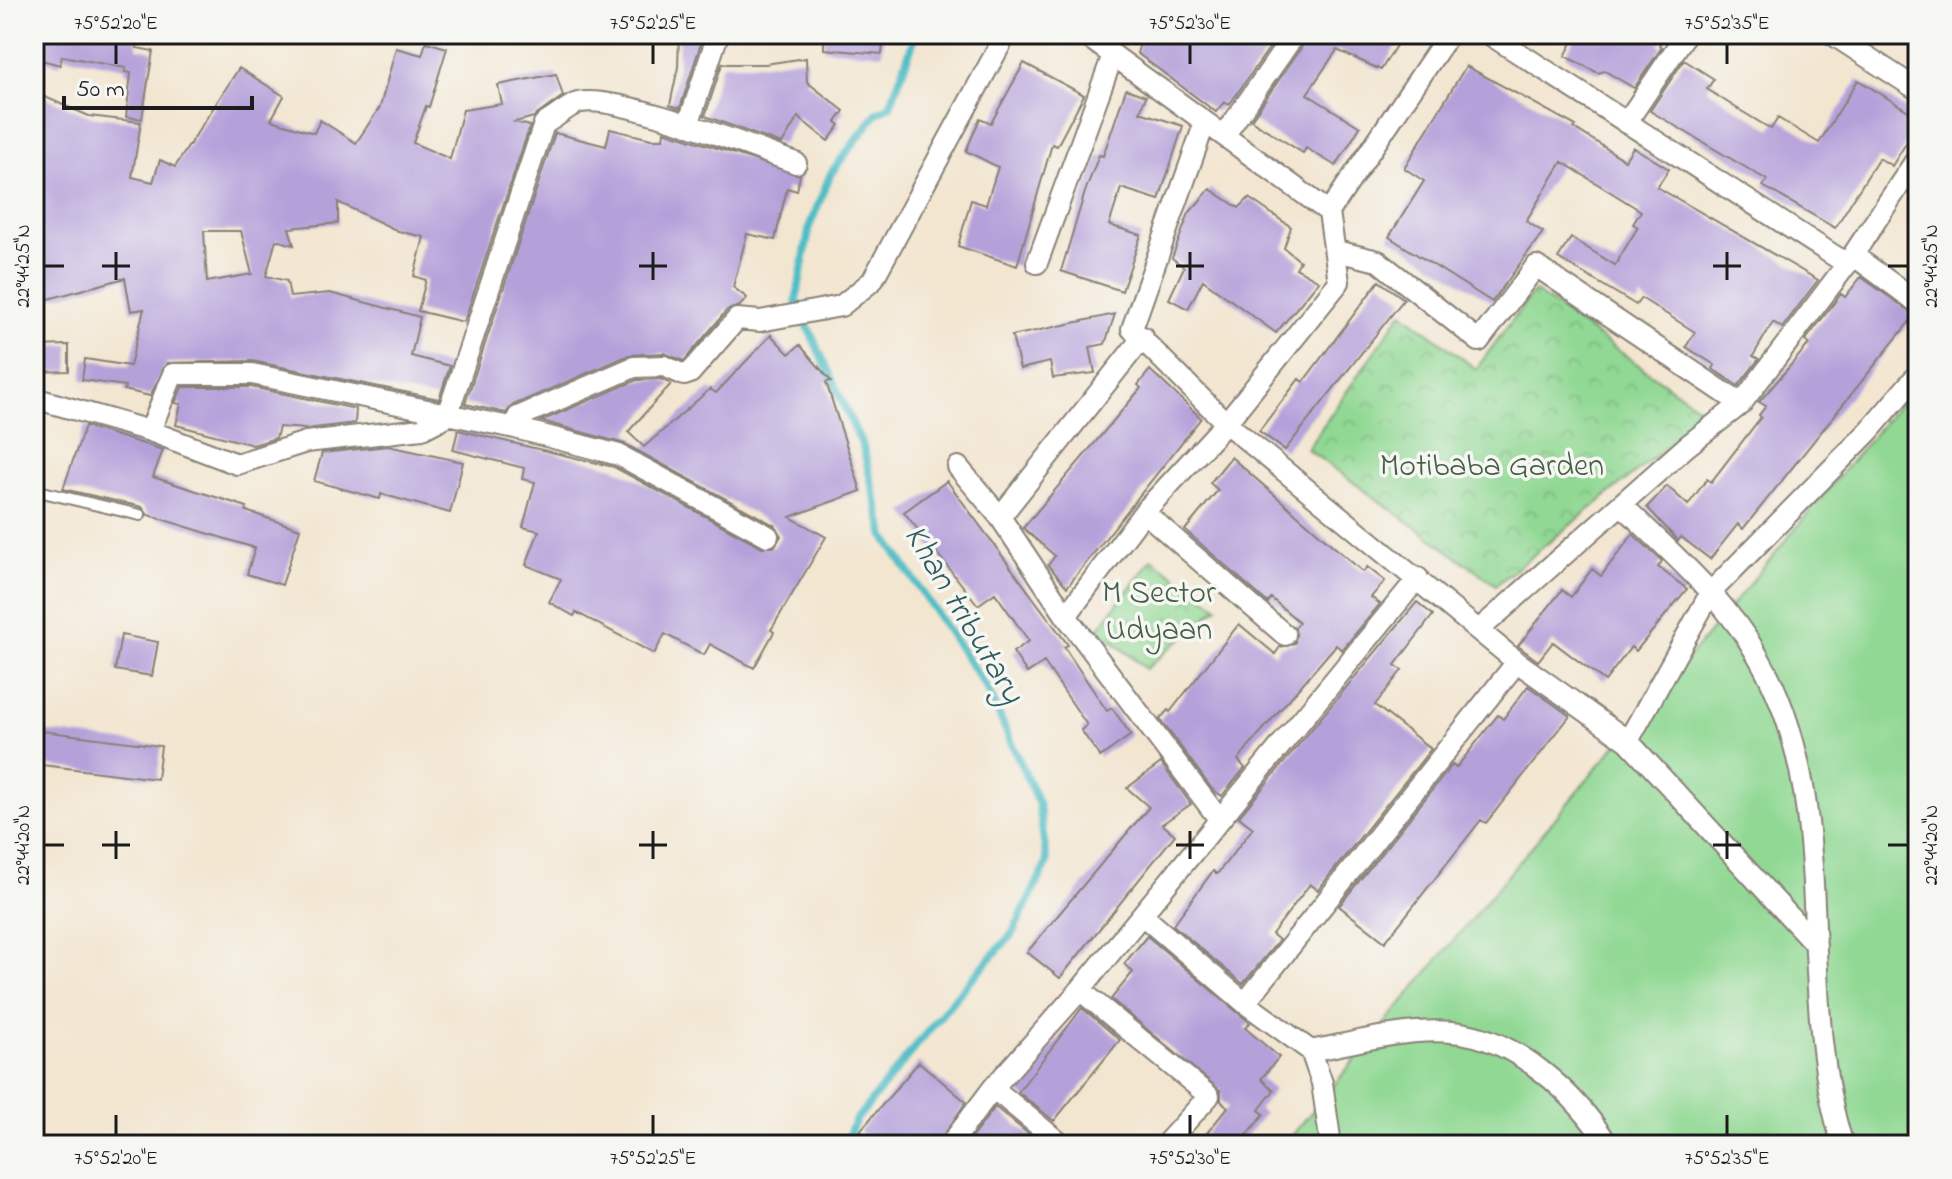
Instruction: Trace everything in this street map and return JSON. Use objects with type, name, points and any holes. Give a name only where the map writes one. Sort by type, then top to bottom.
[{"type":"street","points":[[688,125],[718,34]]},
{"type":"street","points":[[515,428],[518,417],[634,367],[664,366],[684,375],[690,373],[737,319],[760,321],[841,306],[872,281],[1006,34]]},
{"type":"street","points":[[1066,616],[1144,512],[1226,423],[1339,282],[1329,212],[1084,34]]},
{"type":"street","points":[[1224,136],[1290,41],[1281,34]]},
{"type":"street","points":[[1329,212],[1449,34]]},
{"type":"street","points":[[1489,34],[1626,123],[1918,303]]},
{"type":"street","points":[[1626,123],[1686,34]]},
{"type":"street","points":[[1832,34],[1918,90]]},
{"type":"street","points":[[1037,263],[1113,55]]},
{"type":"street","points":[[34,398],[150,431],[237,464],[306,442],[422,429],[447,416],[544,124],[577,103],[652,113],[796,163]]},
{"type":"street","points":[[1205,122],[1132,329],[1226,423],[1517,662],[1628,741],[1816,945]]},
{"type":"street","points":[[1480,629],[1741,404],[1850,260],[1918,157]]},
{"type":"street","points":[[1336,251],[1378,261],[1479,341],[1536,266],[1741,404]]},
{"type":"street","points":[[1000,517],[1143,337]]},
{"type":"street","points":[[150,431],[173,374],[252,374],[515,428],[619,455],[768,536]]},
{"type":"street","points":[[1628,741],[1711,592],[1869,431],[1918,374]]},
{"type":"street","points":[[958,467],[1000,517],[1066,616],[1219,819]]},
{"type":"street","points":[[1622,505],[1711,592],[1761,660],[1783,712],[1797,759],[1808,822],[1826,1072],[1843,1145]]},
{"type":"street","points":[[1144,512],[1285,635]]},
{"type":"street","points":[[950,1145],[993,1088],[1080,990],[1418,578]]},
{"type":"street","points":[[1245,1003],[1517,662]]},
{"type":"street","points":[[1142,915],[1245,1003],[1311,1051],[1322,1083],[1331,1145]]},
{"type":"street","points":[[1080,990],[1209,1096],[1165,1145]]},
{"type":"street","points":[[1311,1051],[1410,1032],[1454,1032],[1491,1042],[1525,1060],[1569,1094],[1608,1145]]},
{"type":"street","points":[[993,1088],[1062,1145]]},
{"type":"lane","points":[[34,490],[140,515]]},
{"type":"green space","name":"Motibaba Garden","points":[[1534,291],[1708,414],[1496,585],[1307,449],[1402,312],[1476,369]]},
{"type":"green space","points":[[1918,381],[1918,1145],[1284,1145]]},
{"type":"green space","name":"M Sector Udyaan","points":[[1152,559],[1218,607],[1146,669],[1098,629]]},
{"type":"building","points":[[34,34],[137,34],[137,48],[153,51],[142,119],[126,117],[131,73],[125,72],[126,68],[62,56],[60,65],[34,58]]},
{"type":"building","points":[[679,34],[704,34],[680,108],[670,105],[678,67]]},
{"type":"building","points":[[824,34],[884,34],[882,54],[824,49]]},
{"type":"building","points":[[1143,34],[1259,34],[1272,44],[1229,105],[1224,102],[1216,112],[1137,53]]},
{"type":"building","points":[[1302,34],[1403,34],[1381,70],[1337,50],[1307,94],[1360,127],[1336,166],[1306,148],[1303,153],[1251,120],[1301,48],[1306,36]]},
{"type":"building","points":[[1577,34],[1666,34],[1659,45],[1662,47],[1634,88],[1605,71],[1598,73],[1565,56]]},
{"type":"building","points":[[426,42],[447,48],[429,107],[426,106],[413,143],[450,159],[463,110],[502,104],[498,85],[556,74],[563,96],[534,117],[515,122],[530,126],[464,322],[418,311],[426,280],[414,276],[424,237],[398,231],[338,202],[338,223],[289,228],[294,245],[276,240],[266,276],[287,281],[290,297],[330,293],[420,317],[411,356],[450,366],[439,399],[252,361],[167,363],[150,396],[124,390],[125,386],[82,380],[85,359],[130,366],[144,309],[131,311],[125,278],[34,303],[34,116],[45,97],[89,116],[141,122],[132,177],[153,182],[160,160],[175,167],[239,68],[284,96],[271,120],[314,133],[320,120],[356,143],[380,107],[396,48],[422,55]],"holes":[[[204,231],[241,231],[252,274],[207,282]]]},
{"type":"building","points":[[806,58],[807,82],[844,111],[836,122],[840,125],[828,141],[798,117],[782,144],[705,116],[722,64],[765,64]]},
{"type":"building","points":[[1684,60],[1714,79],[1707,89],[1733,106],[1771,129],[1778,118],[1819,143],[1858,80],[1918,117],[1918,124],[1892,166],[1879,158],[1835,228],[1763,186],[1767,180],[1650,111]]},
{"type":"building","points":[[1024,63],[1084,95],[1057,146],[1052,144],[1017,266],[958,246],[971,200],[986,205],[998,167],[966,151],[980,118],[991,123]]},
{"type":"building","points":[[1466,66],[1576,126],[1574,128],[1625,160],[1633,147],[1669,169],[1657,187],[1818,280],[1782,328],[1773,322],[1753,356],[1759,359],[1738,386],[1713,369],[1715,365],[1686,347],[1695,332],[1641,298],[1636,305],[1558,258],[1571,238],[1615,265],[1638,227],[1633,224],[1641,211],[1562,162],[1526,221],[1543,232],[1492,302],[1389,237],[1424,181],[1404,168]]},
{"type":"building","points":[[1126,89],[1146,96],[1140,112],[1183,126],[1159,200],[1121,188],[1109,225],[1141,235],[1122,291],[1061,271],[1085,192],[1099,155],[1103,156]]},
{"type":"building","points":[[610,129],[651,139],[663,139],[664,131],[800,175],[797,191],[787,188],[775,240],[747,234],[733,287],[747,298],[740,306],[727,310],[684,361],[664,353],[629,355],[513,405],[506,413],[465,404],[555,133],[606,146]]},
{"type":"building","points":[[1210,189],[1239,208],[1249,198],[1291,227],[1284,248],[1300,261],[1296,268],[1319,281],[1276,333],[1203,280],[1188,309],[1169,299],[1184,267],[1172,258],[1189,213]]},
{"type":"building","points":[[1861,277],[1915,315],[1743,529],[1738,524],[1710,559],[1681,537],[1678,541],[1647,507],[1667,486],[1688,505],[1707,479],[1711,482],[1761,417],[1759,415],[1766,406],[1759,402],[1809,344],[1805,341],[1841,294],[1845,297]]},
{"type":"building","points":[[1379,281],[1404,299],[1285,450],[1259,431],[1299,379],[1303,382]]},
{"type":"building","points":[[1115,314],[1105,344],[1090,347],[1095,373],[1053,378],[1050,362],[1020,369],[1012,336]]},
{"type":"building","points":[[771,335],[789,354],[800,345],[831,381],[826,382],[861,491],[790,517],[826,537],[771,630],[774,632],[754,668],[710,644],[704,655],[665,634],[654,654],[576,612],[574,616],[549,602],[561,579],[526,565],[539,531],[523,527],[535,482],[522,479],[524,468],[453,450],[458,430],[614,467],[762,547],[774,547],[781,536],[774,525],[625,444],[541,421],[637,380],[661,379],[671,384],[628,432],[644,447],[710,389],[716,393]]},
{"type":"building","points":[[69,345],[69,371],[34,372],[34,346]]},
{"type":"building","points":[[1150,370],[1201,418],[1067,587],[1048,565],[1055,556],[1023,528],[1141,388],[1138,385]]},
{"type":"building","points":[[182,387],[251,387],[356,409],[355,423],[306,429],[279,427],[276,438],[253,445],[176,425],[181,404],[175,403]]},
{"type":"building","points":[[85,426],[163,450],[153,477],[247,507],[246,511],[300,529],[282,585],[247,574],[255,548],[148,515],[142,507],[63,489]]},
{"type":"building","points":[[388,446],[463,462],[450,513],[381,494],[380,499],[314,481],[322,453]]},
{"type":"building","points":[[1231,457],[1363,572],[1367,567],[1385,581],[1371,597],[1380,604],[1342,650],[1336,645],[1249,746],[1238,760],[1245,768],[1222,796],[1212,789],[1160,719],[1168,710],[1170,712],[1239,624],[1275,654],[1280,647],[1295,643],[1295,628],[1299,622],[1271,598],[1268,603],[1185,530],[1218,490],[1210,483]]},
{"type":"building","points":[[947,481],[1068,645],[1064,647],[1107,711],[1112,708],[1131,735],[1100,757],[1081,730],[1087,725],[1044,662],[1027,673],[1013,652],[1029,641],[995,593],[978,605],[904,512]]},
{"type":"building","points":[[1633,534],[1662,561],[1658,567],[1687,589],[1636,651],[1631,647],[1605,681],[1553,642],[1538,661],[1518,646],[1562,590],[1571,597],[1592,569],[1601,576]]},
{"type":"building","points":[[1417,602],[1433,615],[1395,665],[1402,670],[1375,705],[1431,749],[1318,890],[1310,884],[1272,934],[1279,940],[1243,984],[1173,925],[1213,871],[1217,874],[1253,828],[1239,817],[1242,813]]},
{"type":"building","points":[[121,635],[158,642],[152,676],[115,670]]},
{"type":"building","points":[[1528,686],[1570,716],[1486,823],[1481,820],[1385,942],[1339,906],[1452,765],[1456,768],[1498,715],[1503,719]]},
{"type":"building","points":[[34,730],[161,746],[157,779],[34,764]]},
{"type":"building","points":[[1161,763],[1191,804],[1162,824],[1175,835],[1060,978],[1027,952],[1149,807],[1127,788]]},
{"type":"building","points":[[1147,936],[1250,1023],[1245,1028],[1279,1057],[1261,1079],[1274,1090],[1259,1110],[1264,1114],[1239,1145],[1197,1145],[1228,1107],[1221,1101],[1221,1091],[1111,999],[1133,972],[1124,964]]},
{"type":"building","points":[[1082,1008],[1120,1040],[1054,1121],[1018,1092]]},
{"type":"building","points":[[919,1062],[966,1102],[937,1145],[877,1145],[860,1131]]},
{"type":"building","points":[[995,1107],[1037,1141],[1034,1145],[966,1145]]},
{"type":"waterway","name":"Khan tributary","points":[[844,1145],[855,1121],[954,999],[1012,934],[1047,863],[1039,805],[988,690],[885,537],[863,447],[796,301],[810,225],[831,173],[877,113],[890,106],[916,34]]}]
